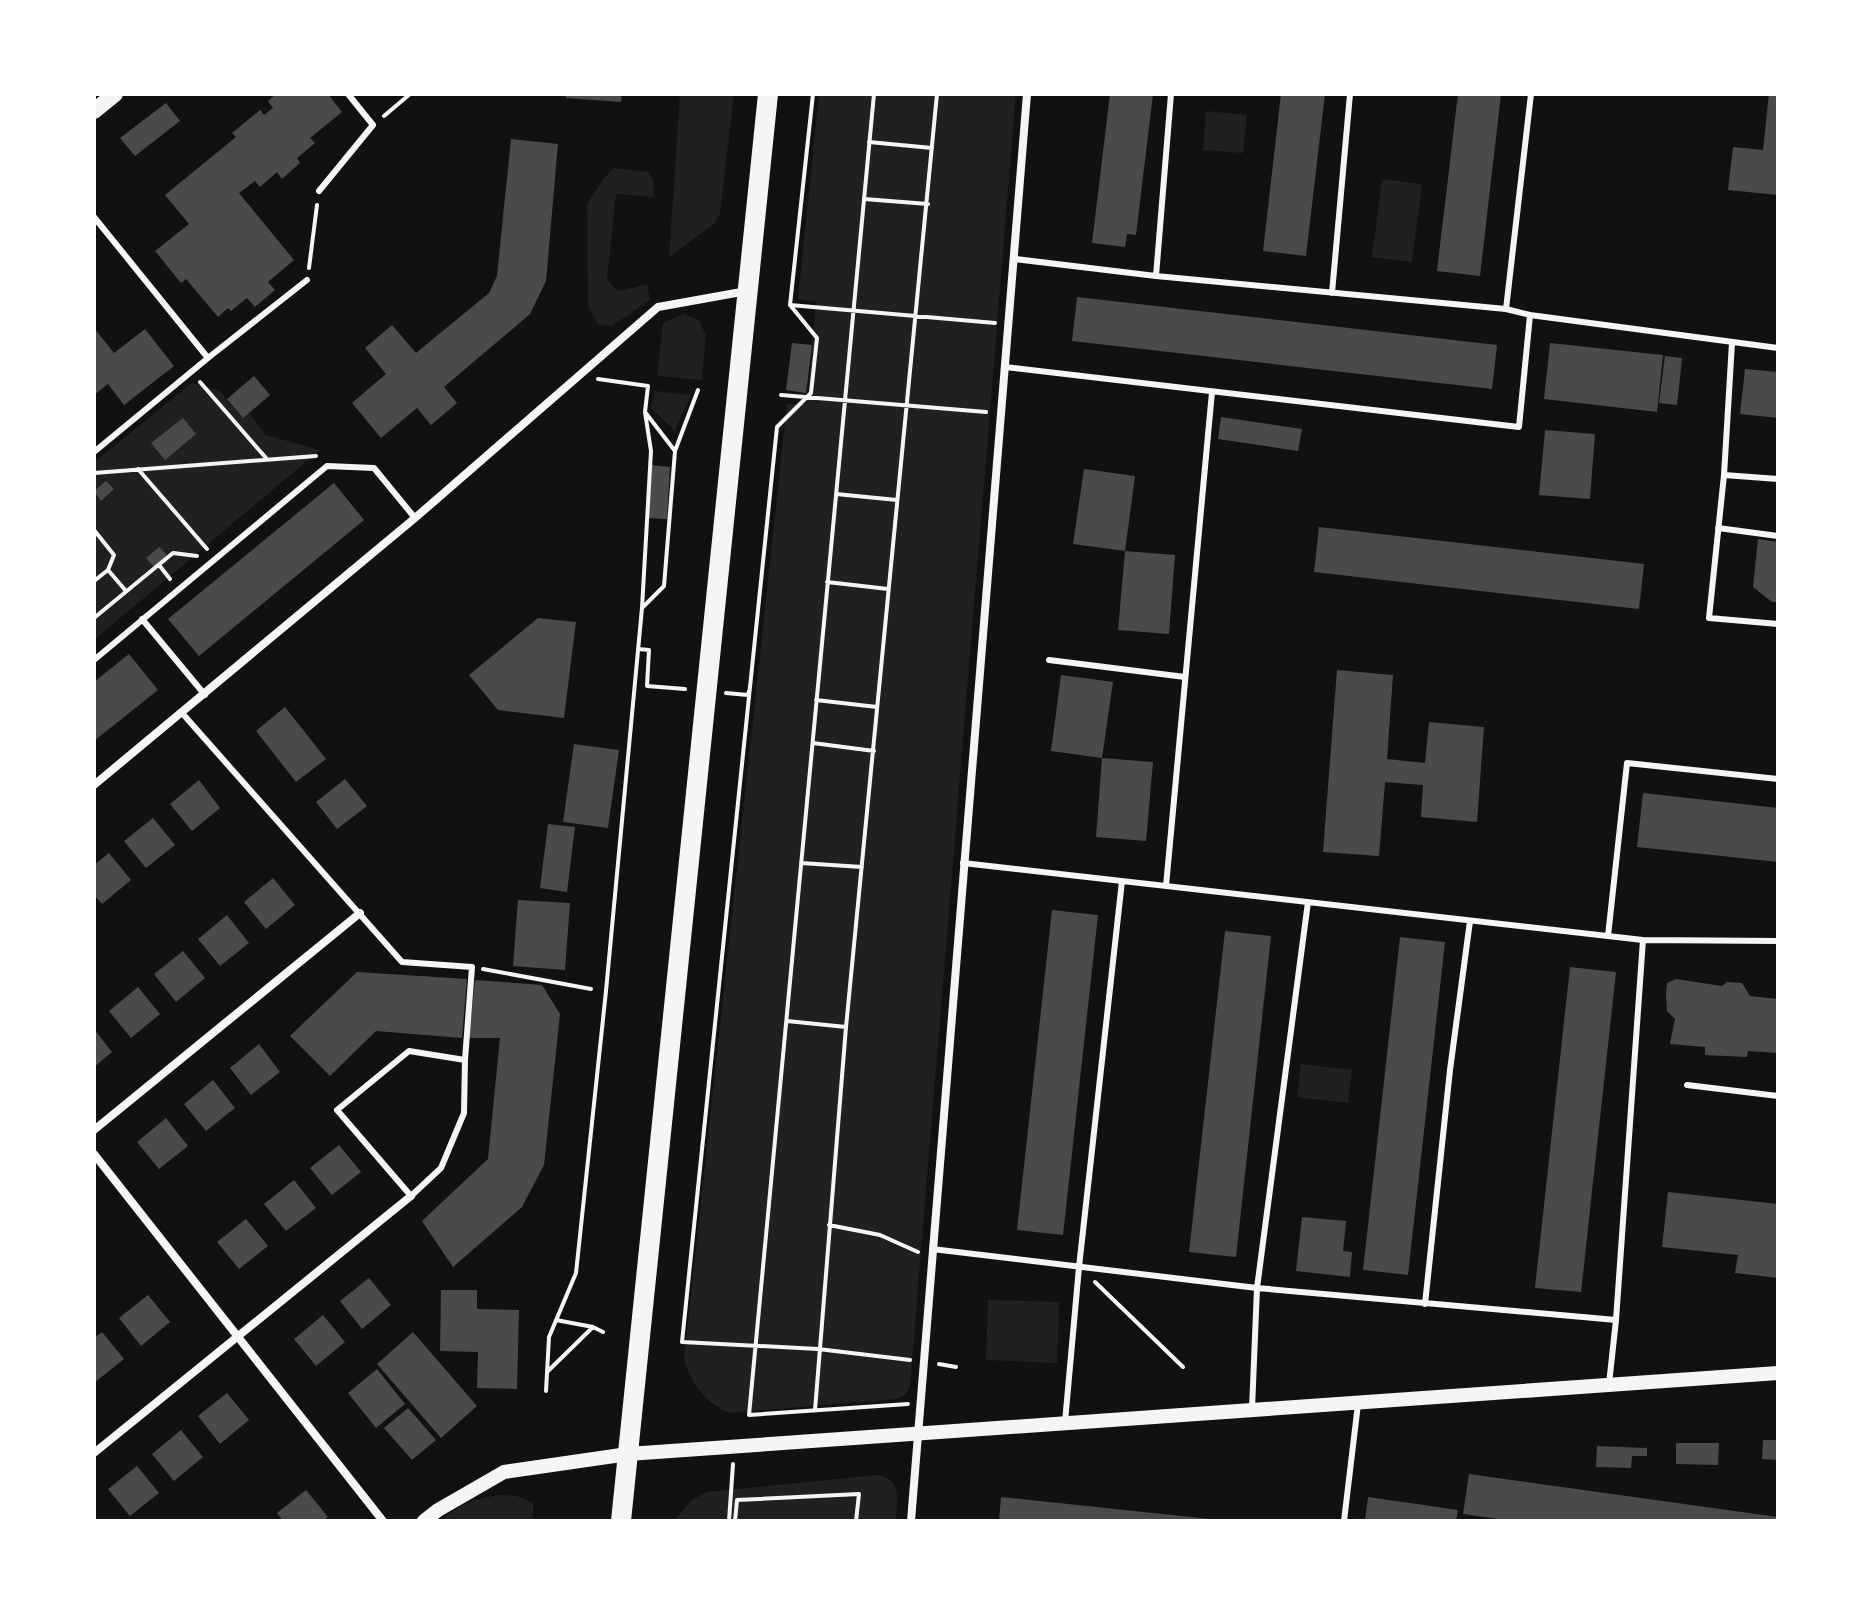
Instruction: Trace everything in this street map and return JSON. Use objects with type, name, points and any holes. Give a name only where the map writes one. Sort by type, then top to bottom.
[{"type":"main road","points":[[94,111],[115,94]]},
{"type":"main road","points":[[621,1521],[768,94]]},
{"type":"street","points":[[911,1521],[1027,94]]},
{"type":"street","points":[[94,785],[415,518],[658,307],[747,291]]},
{"type":"street","points":[[94,1130],[360,913]]},
{"type":"street","points":[[94,1154],[383,1521]]},
{"type":"street","points":[[94,1453],[411,1196]]},
{"type":"street","points":[[424,1521],[504,1472],[628,1454],[1778,1373]]},
{"type":"lane","points":[[319,191],[373,125],[348,94]]},
{"type":"lane","points":[[1156,276],[1171,94]]},
{"type":"lane","points":[[1332,293],[1350,94]]},
{"type":"lane","points":[[1506,309],[1531,94]]},
{"type":"lane","points":[[94,217],[208,358]]},
{"type":"lane","points":[[1015,259],[1156,276],[1506,309],[1530,315],[1778,348]]},
{"type":"lane","points":[[94,452],[307,280]]},
{"type":"lane","points":[[1005,367],[1519,427],[1530,315]]},
{"type":"lane","points":[[1732,343],[1724,475],[1709,618],[1778,624]]},
{"type":"lane","points":[[1166,886],[1212,392]]},
{"type":"lane","points":[[94,660],[327,466],[374,468],[415,518]]},
{"type":"lane","points":[[1724,475],[1778,479]]},
{"type":"lane","points":[[1718,528],[1778,536]]},
{"type":"lane","points":[[142,619],[205,695]]},
{"type":"lane","points":[[1049,660],[1185,677]]},
{"type":"lane","points":[[182,713],[402,962],[472,967],[464,1113],[441,1168],[411,1196],[337,1110],[409,1051],[465,1060]]},
{"type":"lane","points":[[1608,936],[1627,763],[1778,779]]},
{"type":"lane","points":[[963,863],[1643,940],[1778,941]]},
{"type":"lane","points":[[1065,1422],[1122,881]]},
{"type":"lane","points":[[1252,1409],[1257,1288],[1308,902]]},
{"type":"lane","points":[[1425,1304],[1450,1070],[1470,921]]},
{"type":"lane","points":[[1609,1385],[1643,940]]},
{"type":"lane","points":[[1687,1085],[1778,1096]]},
{"type":"lane","points":[[932,1253],[1257,1288],[1616,1320]]},
{"type":"lane","points":[[1344,1521],[1358,1404]]},
{"type":"path","points":[[373,125],[410,94]]},
{"type":"path","points":[[813,94],[790,305],[817,338],[811,393],[777,427],[682,1342],[818,1349],[956,1367]]},
{"type":"path","points":[[874,94],[749,1415],[921,1403]]},
{"type":"path","points":[[815,1410],[846,1027],[937,94]]},
{"type":"path","points":[[869,142],[932,148]]},
{"type":"path","points":[[307,280],[319,191]]},
{"type":"path","points":[[864,199],[928,204]]},
{"type":"path","points":[[790,305],[997,323]]},
{"type":"path","points":[[191,372],[266,458]]},
{"type":"path","points":[[546,1391],[549,1337],[576,1273],[642,608],[651,451],[645,412],[648,386],[577,376]]},
{"type":"path","points":[[642,608],[664,586],[675,451],[698,390]]},
{"type":"path","points":[[781,395],[1002,414]]},
{"type":"path","points":[[645,412],[675,451]]},
{"type":"path","points":[[94,476],[102,472],[315,455],[323,463]]},
{"type":"path","points":[[138,469],[215,559]]},
{"type":"path","points":[[836,494],[897,500]]},
{"type":"path","points":[[94,530],[114,555],[108,570],[94,581]]},
{"type":"path","points":[[94,618],[173,553],[215,559]]},
{"type":"path","points":[[108,570],[126,591]]},
{"type":"path","points":[[827,582],[888,589]]},
{"type":"path","points":[[638,649],[649,650],[647,686]]},
{"type":"path","points":[[748,695],[754,660]]},
{"type":"path","points":[[816,700],[877,707]]},
{"type":"path","points":[[812,743],[874,751]]},
{"type":"path","points":[[800,863],[862,867]]},
{"type":"path","points":[[472,967],[591,989]]},
{"type":"path","points":[[787,1021],[846,1027]]},
{"type":"path","points":[[829,1225],[880,1235],[932,1253]]},
{"type":"path","points":[[1079,1267],[1183,1367]]},
{"type":"path","points":[[556,1320],[603,1332]]},
{"type":"path","points":[[547,1372],[593,1327]]},
{"type":"path","points":[[732,1521],[734,1446]]},
{"type":"path","points":[[732,1521],[737,1500],[859,1494],[856,1521]]},
{"type":"shaded area","points":[[680,94],[734,94],[720,214],[714,224],[669,257]]},
{"type":"shaded area","points":[[819,94],[1016,94],[910,1386],[906,1394],[898,1399],[729,1413],[700,1391],[684,1359],[787,404],[807,404],[816,302],[798,299]]},
{"type":"shaded area","points":[[1206,111],[1247,115],[1243,153],[1203,150]]},
{"type":"shaded area","points":[[614,168],[648,172],[654,181],[653,197],[616,194],[607,280],[617,291],[647,285],[650,300],[612,326],[598,325],[588,304],[587,204]]},
{"type":"shaded area","points":[[1382,179],[1422,184],[1412,262],[1372,257]]},
{"type":"shaded area","points":[[683,314],[699,320],[706,336],[702,380],[657,376],[663,323]]},
{"type":"shaded area","points":[[192,383],[219,390],[242,417],[249,413],[266,435],[320,450],[94,640],[94,462]]},
{"type":"shaded area","points":[[655,391],[691,395],[675,431],[651,408]]},
{"type":"shaded area","points":[[1301,1064],[1352,1070],[1348,1103],[1297,1097]]},
{"type":"shaded area","points":[[988,1300],[1059,1302],[1057,1363],[986,1360]]},
{"type":"shaded area","points":[[877,1475],[885,1477],[895,1486],[896,1521],[674,1521],[693,1499],[708,1492]]},
{"type":"shaded area","points":[[500,1495],[517,1496],[533,1503],[533,1521],[441,1520],[468,1503]]},
{"type":"building","points":[[276,94],[328,94],[342,112],[310,138],[315,143],[297,158],[300,163],[282,179],[277,172],[260,187],[255,181],[239,193],[294,260],[268,282],[275,290],[255,307],[247,298],[218,317],[186,279],[181,283],[155,251],[189,224],[165,195],[236,137],[232,133],[260,110],[264,115],[273,108],[268,101]]},
{"type":"building","points":[[566,94],[622,94],[621,102],[566,98]]},
{"type":"building","points":[[1110,94],[1153,94],[1136,235],[1127,234],[1125,247],[1092,243]]},
{"type":"building","points":[[1281,94],[1325,94],[1306,256],[1263,251]]},
{"type":"building","points":[[1458,94],[1501,94],[1480,276],[1437,271]]},
{"type":"building","points":[[1769,94],[1778,94],[1778,195],[1728,190],[1733,147],[1763,150]]},
{"type":"building","points":[[166,103],[180,121],[135,156],[120,138]]},
{"type":"building","points":[[511,139],[558,144],[546,281],[530,314],[444,387],[457,403],[431,425],[417,408],[381,438],[352,403],[386,374],[365,348],[392,325],[416,353],[489,293],[497,276]]},
{"type":"building","points":[[1077,297],[1497,345],[1492,389],[1072,341]]},
{"type":"building","points":[[94,328],[114,353],[145,329],[174,366],[124,405],[108,384],[94,395]]},
{"type":"building","points":[[792,343],[812,345],[806,393],[786,390]]},
{"type":"building","points":[[1550,343],[1663,355],[1657,412],[1544,399]]},
{"type":"building","points":[[1665,356],[1682,358],[1677,405],[1659,403]]},
{"type":"building","points":[[1745,369],[1778,372],[1778,418],[1740,414]]},
{"type":"building","points":[[254,376],[270,395],[243,418],[227,399]]},
{"type":"building","points":[[1221,417],[1302,429],[1298,451],[1218,439]]},
{"type":"building","points":[[183,418],[196,434],[165,460],[151,443]]},
{"type":"building","points":[[1545,430],[1595,434],[1590,499],[1539,495]]},
{"type":"building","points":[[651,465],[670,467],[667,519],[648,518]]},
{"type":"building","points":[[1084,469],[1135,476],[1125,551],[1073,544]]},
{"type":"building","points":[[106,481],[114,489],[101,501],[94,491]]},
{"type":"building","points":[[334,483],[364,520],[199,656],[168,619]]},
{"type":"building","points":[[1319,527],[1644,564],[1639,609],[1314,572]]},
{"type":"building","points":[[1758,539],[1778,542],[1778,602],[1772,602],[1753,587]]},
{"type":"building","points":[[159,547],[167,555],[154,567],[146,558]]},
{"type":"building","points":[[1125,551],[1175,555],[1169,634],[1118,630]]},
{"type":"building","points":[[538,618],[576,622],[564,718],[498,710],[469,675]]},
{"type":"building","points":[[129,654],[158,690],[94,741],[94,682]]},
{"type":"building","points":[[1337,670],[1393,675],[1387,759],[1425,763],[1429,722],[1484,727],[1477,822],[1421,817],[1423,785],[1385,782],[1379,856],[1323,852]]},
{"type":"building","points":[[1061,675],[1113,682],[1102,758],[1051,751]]},
{"type":"building","points":[[285,707],[326,759],[296,782],[256,731]]},
{"type":"building","points":[[574,744],[619,750],[608,828],[563,822]]},
{"type":"building","points":[[1102,758],[1153,762],[1146,841],[1096,837]]},
{"type":"building","points":[[345,779],[367,806],[337,829],[316,802]]},
{"type":"building","points":[[199,780],[220,808],[192,831],[170,804]]},
{"type":"building","points":[[1643,793],[1778,808],[1778,862],[1637,847]]},
{"type":"building","points":[[153,818],[175,845],[146,868],[124,841]]},
{"type":"building","points":[[548,824],[575,827],[567,892],[540,888]]},
{"type":"building","points":[[109,853],[131,880],[102,904],[94,895],[94,865]]},
{"type":"building","points":[[273,878],[295,905],[266,929],[244,902]]},
{"type":"building","points":[[518,900],[570,903],[565,970],[513,966]]},
{"type":"building","points":[[1052,910],[1098,915],[1063,1235],[1017,1230]]},
{"type":"building","points":[[227,915],[249,943],[220,966],[198,939]]},
{"type":"building","points":[[1225,931],[1271,936],[1236,1257],[1189,1252]]},
{"type":"building","points":[[1400,937],[1445,942],[1408,1275],[1363,1270]]},
{"type":"building","points":[[183,951],[205,978],[176,1002],[154,974]]},
{"type":"building","points":[[1570,967],[1616,972],[1581,1292],[1535,1288]]},
{"type":"building","points":[[357,972],[467,979],[462,1038],[376,1031],[330,1076],[290,1036]]},
{"type":"building","points":[[1676,979],[1722,986],[1727,982],[1742,983],[1750,996],[1778,999],[1778,1053],[1748,1051],[1747,1057],[1705,1055],[1705,1047],[1670,1044],[1675,1019],[1667,1011],[1667,983]]},
{"type":"building","points":[[475,980],[542,985],[560,1014],[544,1165],[522,1207],[453,1267],[422,1221],[488,1159],[500,1038],[469,1038]]},
{"type":"building","points":[[138,987],[160,1014],[131,1038],[109,1011]]},
{"type":"building","points":[[94,1029],[112,1052],[94,1067]]},
{"type":"building","points":[[259,1044],[280,1072],[251,1095],[230,1068]]},
{"type":"building","points":[[213,1080],[235,1108],[206,1131],[184,1104]]},
{"type":"building","points":[[166,1118],[188,1146],[159,1169],[137,1142]]},
{"type":"building","points":[[339,1145],[361,1172],[332,1195],[310,1168]]},
{"type":"building","points":[[294,1180],[316,1208],[286,1231],[264,1204]]},
{"type":"building","points":[[1668,1192],[1778,1204],[1778,1278],[1735,1273],[1738,1255],[1662,1247]]},
{"type":"building","points":[[1302,1217],[1346,1221],[1343,1251],[1352,1252],[1350,1277],[1296,1271]]},
{"type":"building","points":[[246,1219],[268,1246],[239,1269],[217,1242]]},
{"type":"building","points":[[369,1278],[391,1305],[362,1329],[340,1301]]},
{"type":"building","points":[[441,1290],[477,1290],[477,1309],[519,1310],[517,1389],[477,1388],[478,1352],[440,1351]]},
{"type":"building","points":[[148,1295],[170,1322],[141,1346],[119,1318]]},
{"type":"building","points":[[323,1315],[345,1342],[316,1366],[294,1339]]},
{"type":"building","points":[[102,1332],[124,1359],[94,1383],[94,1338]]},
{"type":"building","points":[[413,1332],[477,1406],[441,1438],[377,1364]]},
{"type":"building","points":[[377,1369],[405,1404],[376,1428],[348,1393]]},
{"type":"building","points":[[227,1393],[249,1420],[220,1444],[198,1416]]},
{"type":"building","points":[[408,1408],[436,1440],[412,1460],[384,1428]]},
{"type":"building","points":[[181,1430],[203,1457],[174,1481],[152,1454]]},
{"type":"building","points":[[1763,1440],[1778,1440],[1778,1460],[1762,1459]]},
{"type":"building","points":[[1676,1443],[1719,1443],[1718,1465],[1676,1464]]},
{"type":"building","points":[[1597,1446],[1647,1448],[1647,1456],[1632,1456],[1631,1468],[1596,1467]]},
{"type":"building","points":[[137,1466],[159,1493],[130,1516],[108,1489]]},
{"type":"building","points":[[1469,1474],[1778,1517],[1778,1521],[1512,1521],[1463,1514]]},
{"type":"building","points":[[306,1490],[328,1517],[323,1521],[283,1521],[277,1513]]},
{"type":"building","points":[[1001,1497],[1210,1519],[1210,1521],[999,1521]]},
{"type":"building","points":[[1368,1497],[1458,1510],[1456,1521],[1365,1521]]}]
